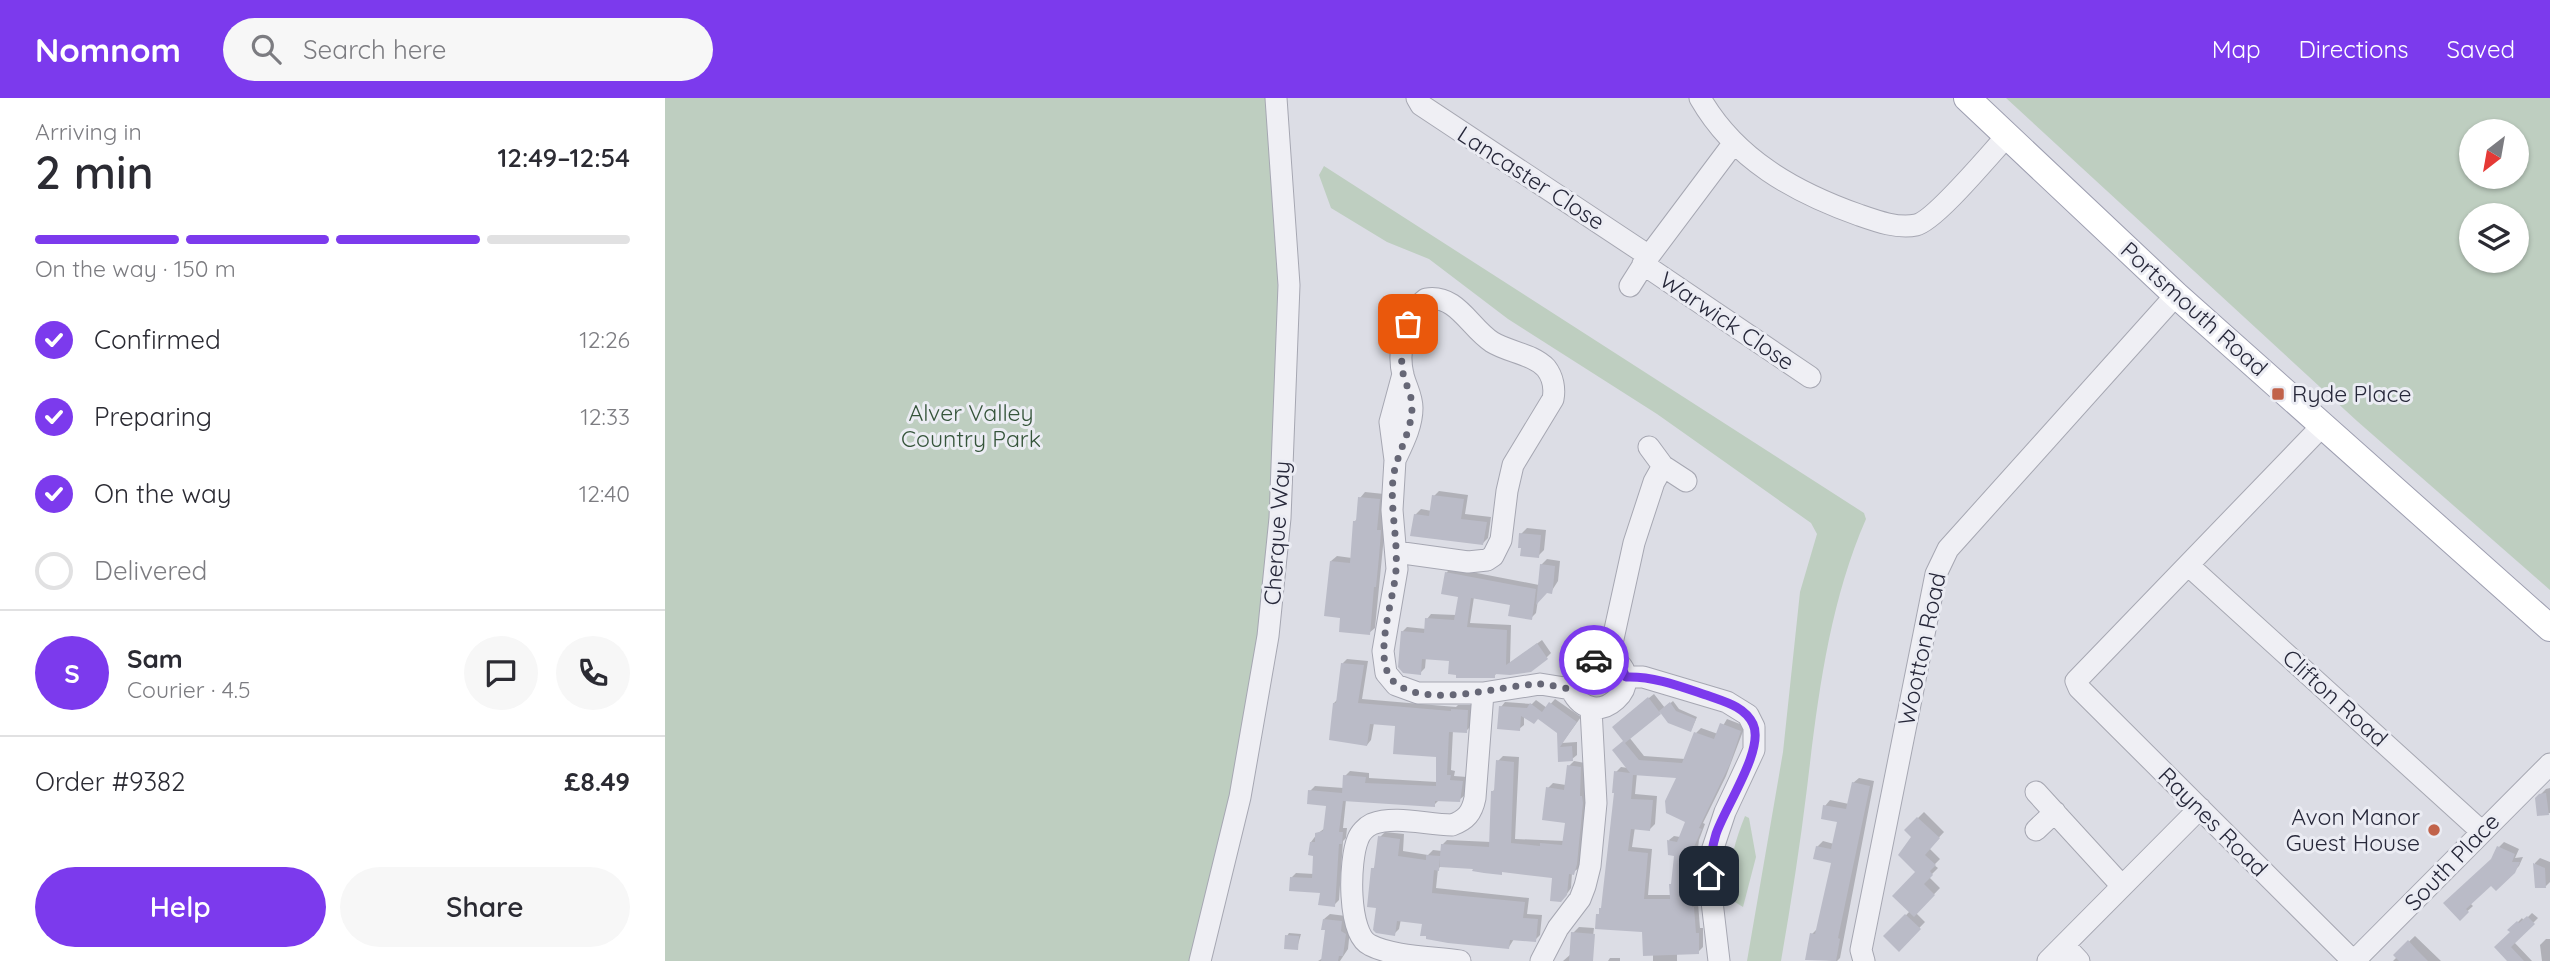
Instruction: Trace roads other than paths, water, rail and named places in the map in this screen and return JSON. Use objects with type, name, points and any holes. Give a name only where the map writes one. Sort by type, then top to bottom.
[{"type":"main road","name":"Portsmouth Road","points":[[1967,98],[2176,295],[2550,628]]},
{"type":"street","name":"Cherque Way","points":[[1201,961],[1242,783],[1268,636],[1280,518],[1289,285],[1276,98]]},
{"type":"street","name":"Lancaster Close","points":[[1417,98],[1421,105],[1646,260]]},
{"type":"street","points":[[1700,98],[1708,113],[1733,144],[1753,162],[1783,182],[1830,205],[1895,225],[1918,225],[1936,212],[2007,136]]},
{"type":"street","points":[[1630,286],[1646,260],[1733,144]]},
{"type":"street","name":"Warwick Close","points":[[1646,260],[1810,377]]},
{"type":"street","name":"Wootton Road","points":[[1864,961],[1861,950],[1933,587],[1941,562],[1948,549],[2176,295]]},
{"type":"street","points":[[1397,552],[1468,562],[1487,560],[1493,556],[1501,540],[1513,465],[1549,408],[1554,390],[1546,369],[1535,360],[1491,342],[1449,301],[1438,298],[1426,299],[1420,304],[1408,324],[1402,357],[1403,374],[1411,395],[1411,421],[1395,460],[1392,510],[1397,552],[1383,651],[1386,673],[1396,685],[1418,693],[1483,693],[1539,684],[1571,689]]},
{"type":"street","points":[[2188,565],[2323,425]]},
{"type":"street","points":[[1649,447],[1663,466],[1686,481]]},
{"type":"street","points":[[1609,657],[1634,543],[1654,482],[1663,466]]},
{"type":"street","name":"Raynes Road","points":[[2188,565],[2076,681],[2079,688],[2354,961]]},
{"type":"street","name":"Clifton Road","points":[[2188,565],[2481,831]]},
{"type":"street","points":[[1609,657],[1621,666],[1626,677],[1624,690],[1606,706],[1591,709],[1579,703],[1571,689],[1574,679],[1585,666],[1598,658],[1609,657]]},
{"type":"street","points":[[1626,677],[1653,679],[1727,702],[1748,715],[1754,727],[1754,750],[1725,812],[1711,854],[1709,876],[1719,961]]},
{"type":"street","points":[[1460,961],[1394,952],[1363,953],[1352,902],[1357,841],[1369,825],[1379,822],[1452,825],[1469,815],[1475,798],[1483,693]]},
{"type":"street","points":[[1541,961],[1558,928],[1580,899],[1590,866],[1595,803],[1591,709]]},
{"type":"street","name":"South Place","points":[[2354,961],[2550,764]]},
{"type":"street","points":[[2036,792],[2122,886]]},
{"type":"street","points":[[2048,961],[2200,808]]},
{"type":"street","points":[[2036,830],[2055,812]]},
{"type":"street","points":[[2064,945],[2079,961]]},
{"type":"place","name":"Ryde Place","points":[[2278,394]]},
{"type":"place","name":"Avon Manor Guest House","points":[[2434,830]]},
{"type":"park label","name":"Alver Valley Country Park","points":[[971,426]]}]
